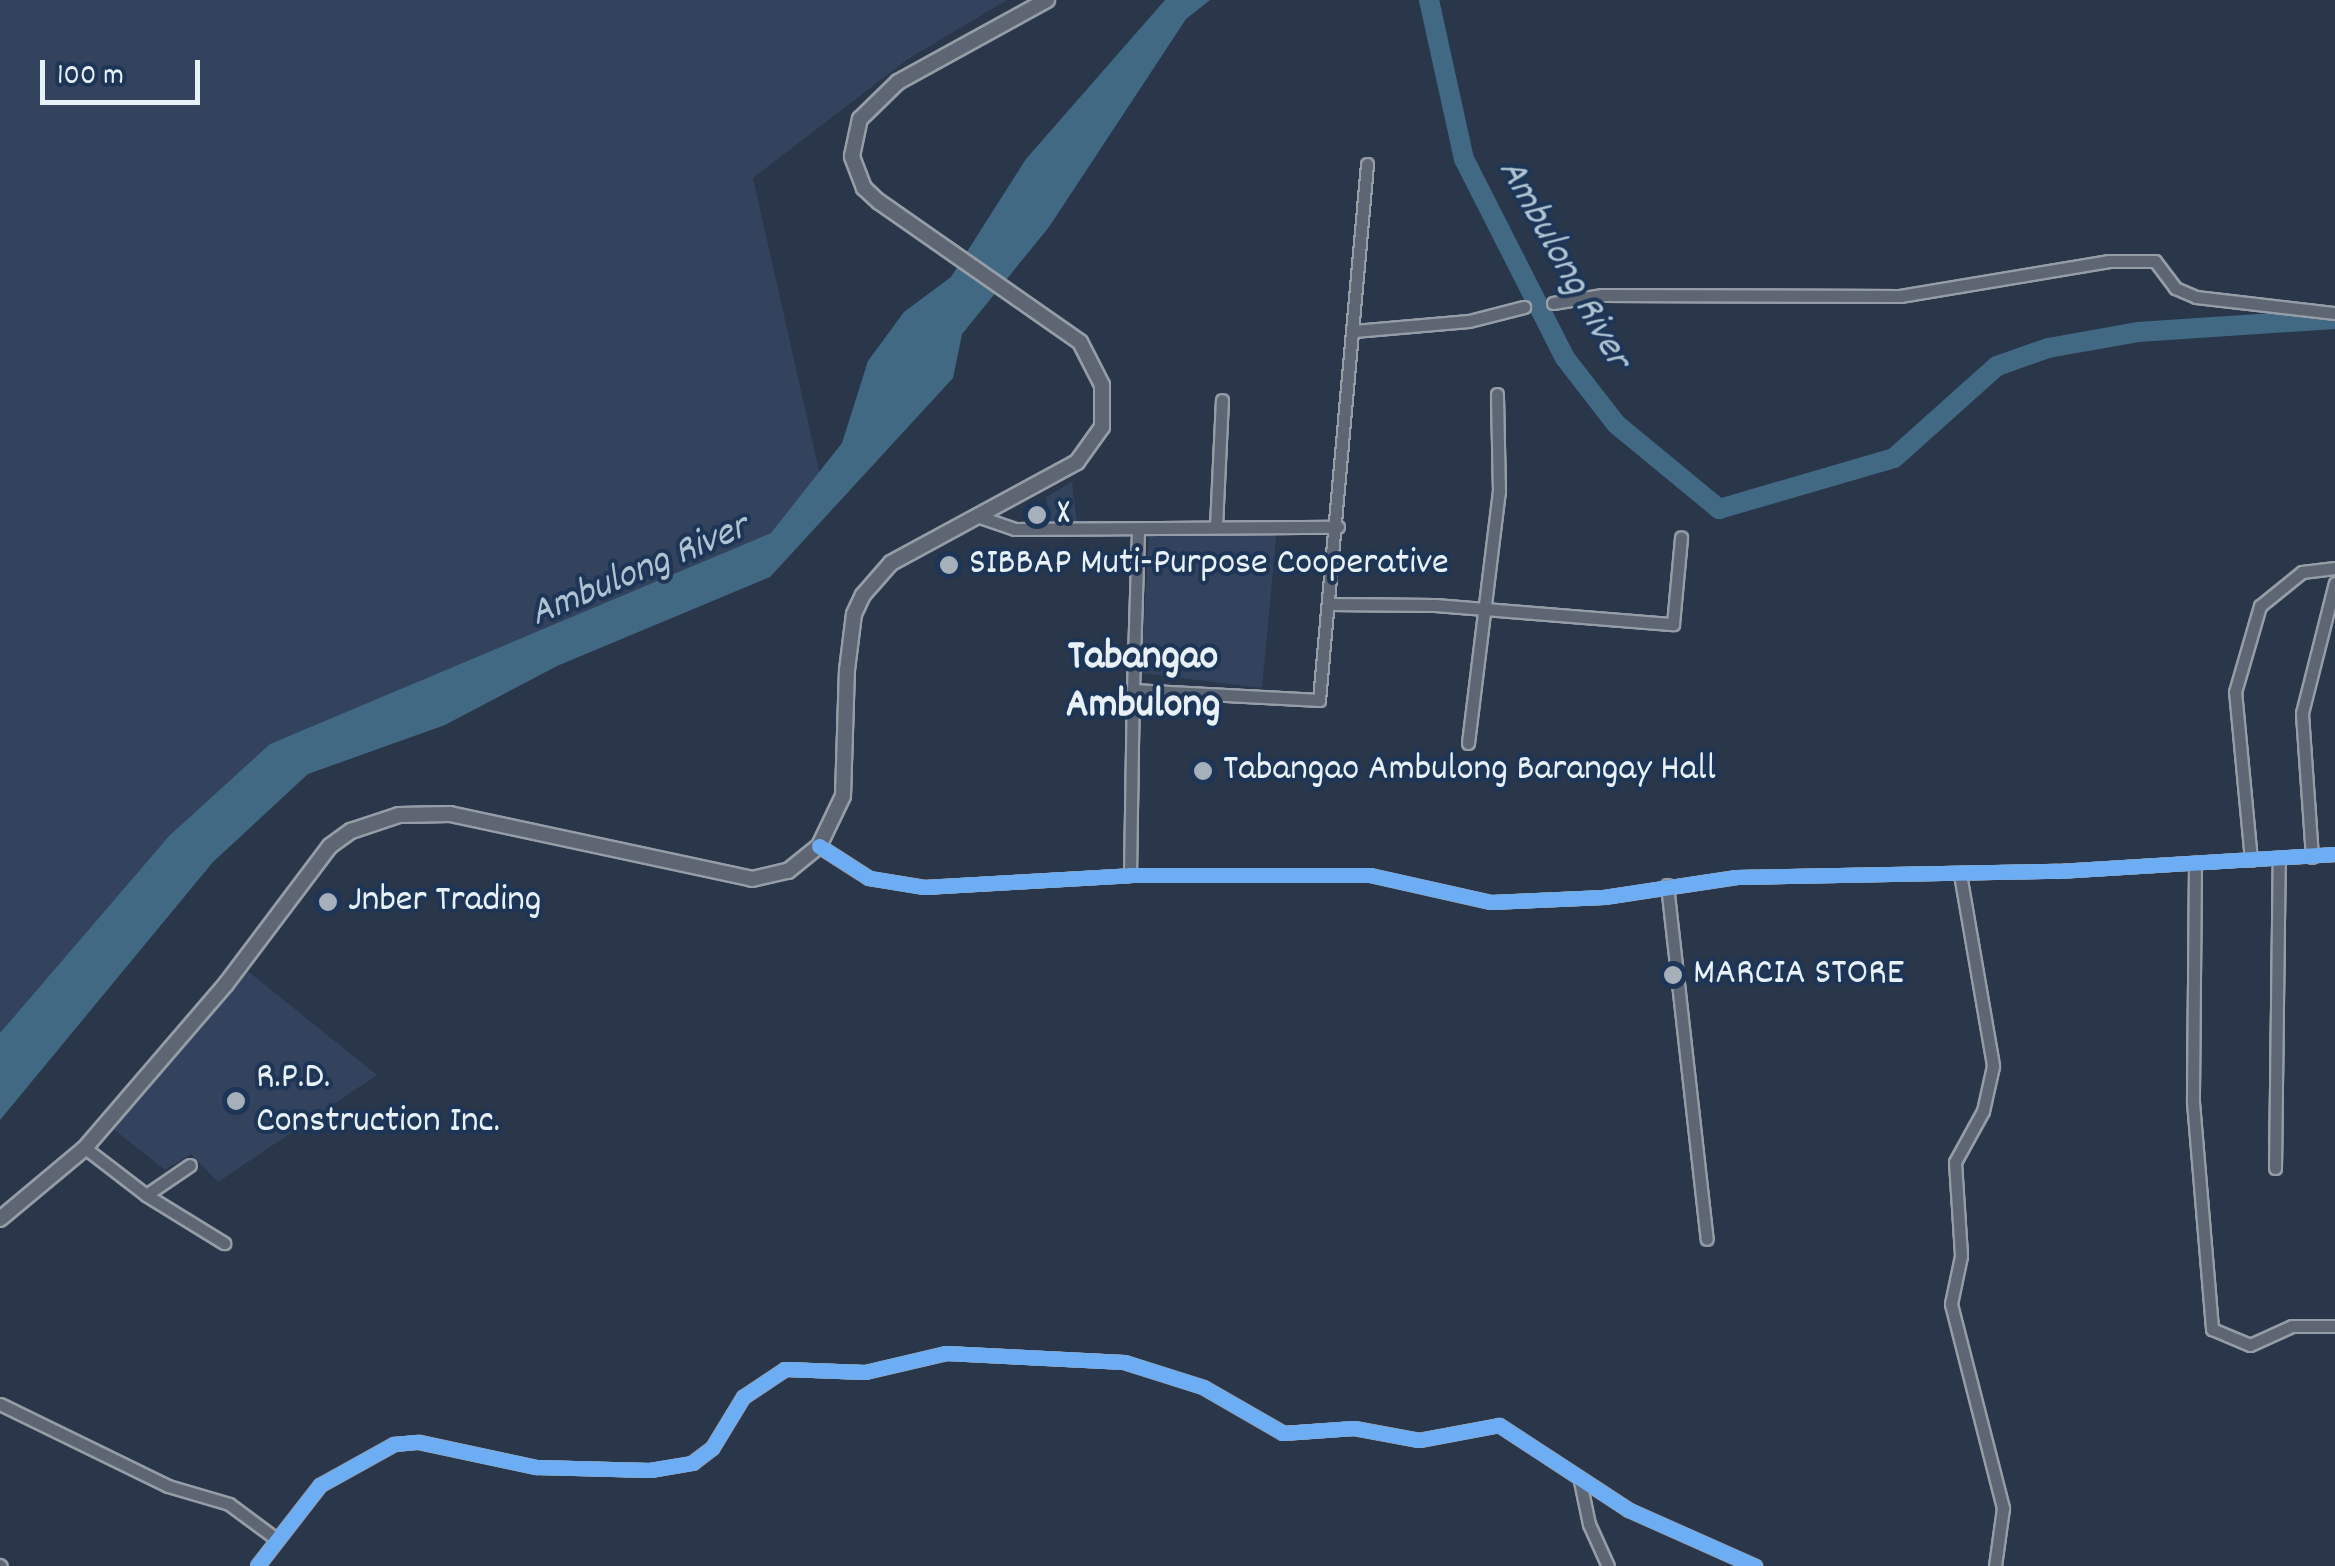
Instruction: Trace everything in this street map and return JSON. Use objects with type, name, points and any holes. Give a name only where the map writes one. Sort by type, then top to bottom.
[{"type":"main road","points":[[0,1219],[85,1148],[226,984],[330,846],[351,831],[399,815],[450,814],[752,879],[788,871],[819,846],[843,796],[854,614],[892,563],[1077,462],[1102,427],[1106,406],[1094,362],[1056,320],[953,254],[864,188],[852,156],[853,136],[870,104],[898,82],[1047,0]]},
{"type":"street","points":[[1133,690],[1319,700],[1338,527],[1367,164]]},
{"type":"street","points":[[1553,303],[1602,295],[1900,296],[2109,261],[2155,261],[2176,288],[2196,296],[2335,313]]},
{"type":"street","points":[[1354,331],[1468,321],[1524,308]]},
{"type":"street","points":[[1468,742],[1499,492],[1497,394]]},
{"type":"street","points":[[1216,526],[1222,400]]},
{"type":"street","points":[[977,516],[1015,529],[1338,527]]},
{"type":"street","points":[[1130,875],[1138,531]]},
{"type":"street","points":[[1329,604],[1672,624],[1681,537]]},
{"type":"street","points":[[2251,860],[2235,692],[2260,606],[2302,572],[2335,568]]},
{"type":"street","points":[[2312,857],[2302,712],[2335,582]]},
{"type":"street","points":[[819,846],[869,878],[898,885],[1130,875],[1370,875],[1491,902],[1604,897],[1667,884],[1736,877],[2195,865],[2335,854]]},
{"type":"street","points":[[2275,1168],[2279,861]]},
{"type":"street","points":[[2195,865],[2193,1102],[2212,1329],[2250,1346],[2292,1326],[2335,1326]]},
{"type":"street","points":[[1960,874],[1992,1066],[1983,1111],[1956,1162],[1961,1256],[1952,1304],[2003,1508],[1995,1566]]},
{"type":"street","points":[[1667,884],[1707,1239]]},
{"type":"street","points":[[85,1148],[146,1195],[224,1243]]},
{"type":"street","points":[[146,1195],[190,1165]]},
{"type":"street","points":[[257,1566],[320,1485],[394,1444],[419,1442],[536,1467],[650,1470],[692,1462],[712,1448],[743,1396],[785,1369],[865,1372],[946,1353],[1124,1362],[1204,1387],[1283,1433],[1354,1428],[1419,1440],[1499,1424],[1580,1481],[1755,1566]]},
{"type":"street","points":[[0,1404],[168,1486],[229,1504],[275,1538]]},
{"type":"street","points":[[1580,1481],[1588,1524],[1608,1566]]},
{"type":"shaded area","points":[[0,0],[1007,0],[908,59],[753,178],[820,475],[771,533],[270,744],[169,836],[0,1033]]},
{"type":"shaded area","points":[[1165,0],[1210,0],[1186,19],[1049,227],[962,334],[953,378],[770,577],[557,666],[445,725],[308,774],[213,862],[0,1120],[0,1033],[169,836],[270,744],[771,533],[842,443],[868,361],[904,312],[951,277],[1026,159]]},
{"type":"shaded area","points":[[1072,482],[1077,523],[1048,523],[1046,497]]},
{"type":"shaded area","points":[[1277,527],[1262,688],[1141,673],[1149,533]]},
{"type":"shaded area","name":"R.P.D. Construction Inc.","points":[[244,968],[377,1075],[218,1182],[191,1154],[165,1170],[112,1128]]},
{"type":"waterway","name":"Ambulong River","points":[[1429,0],[1464,159],[1565,358],[1616,424],[1719,509],[1894,458],[1997,366],[2048,348],[2138,332],[2335,319]]},
{"type":"cycle path","points":[[819,846],[869,878],[924,887],[1130,875],[1370,875],[1491,902],[1604,897],[1736,877],[2058,871],[2335,854]]},
{"type":"cycle path","points":[[257,1566],[320,1485],[394,1444],[419,1442],[536,1467],[650,1470],[692,1463],[712,1448],[743,1397],[785,1369],[865,1372],[946,1353],[1124,1362],[1203,1387],[1283,1433],[1354,1428],[1419,1440],[1499,1425],[1629,1510],[1755,1566]]},
{"type":"place","name":"X","points":[[1037,515]]},
{"type":"place","name":"SIBBAP Muti-Purpose Cooperative","points":[[949,565]]},
{"type":"place","name":"Tabangao Ambulong Barangay Hall","points":[[1203,771]]},
{"type":"place","name":"Jnber Trading","points":[[328,902]]},
{"type":"place","name":"MARCIA STORE","points":[[1673,975]]},
{"type":"place","name":"R.P.D. Construction Inc.","points":[[236,1101]]},
{"type":"district","name":"Tabangao Ambulong","points":[[1143,683]]}]
